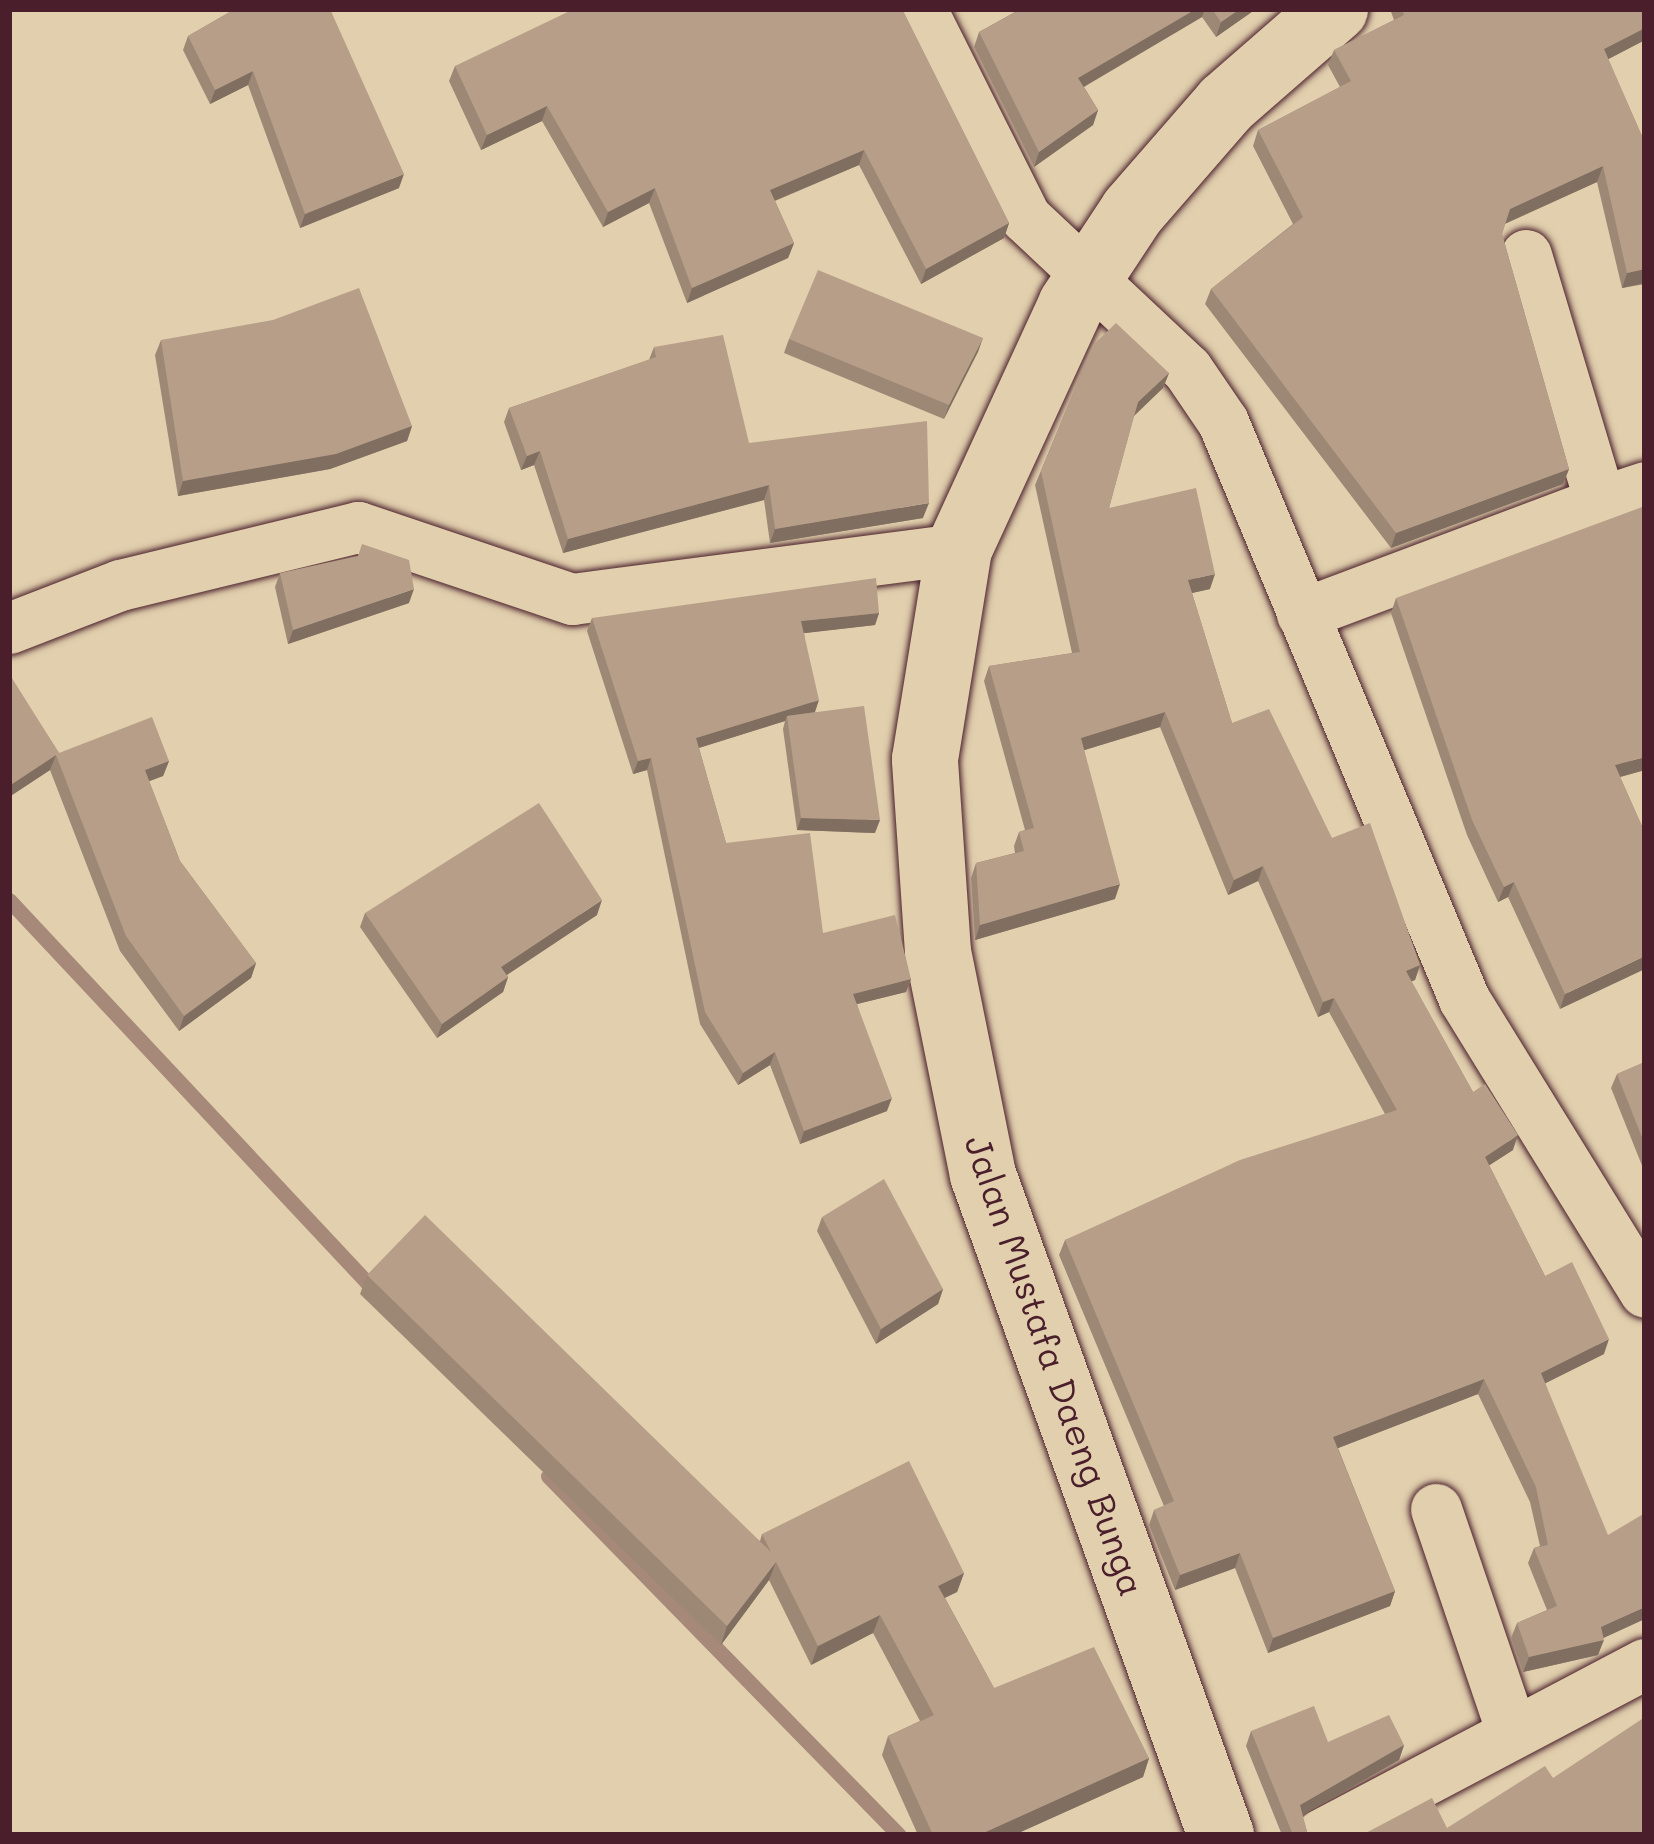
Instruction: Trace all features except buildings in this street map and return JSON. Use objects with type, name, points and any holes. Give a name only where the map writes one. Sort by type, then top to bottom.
[{"type":"main road","name":"Jalan Mustafa Daeng Bunga","points":[[1221,1835],[983,1175],[925,858],[925,759],[959,549],[1087,277],[1226,104],[1335,9]]},
{"type":"street","points":[[921,9],[1025,218],[1187,369],[1223,422],[1464,999],[1645,1292]]},
{"type":"street","points":[[1302,614],[1622,495],[1526,255]]},
{"type":"street","points":[[9,628],[120,585],[358,527],[572,599],[959,549]]},
{"type":"street","points":[[1436,1509],[1512,1732]]},
{"type":"street","points":[[1320,1835],[1645,1664]]},
{"type":"waterway","points":[[9,900],[376,1292]]},
{"type":"waterway","points":[[548,1476],[899,1835]]}]
